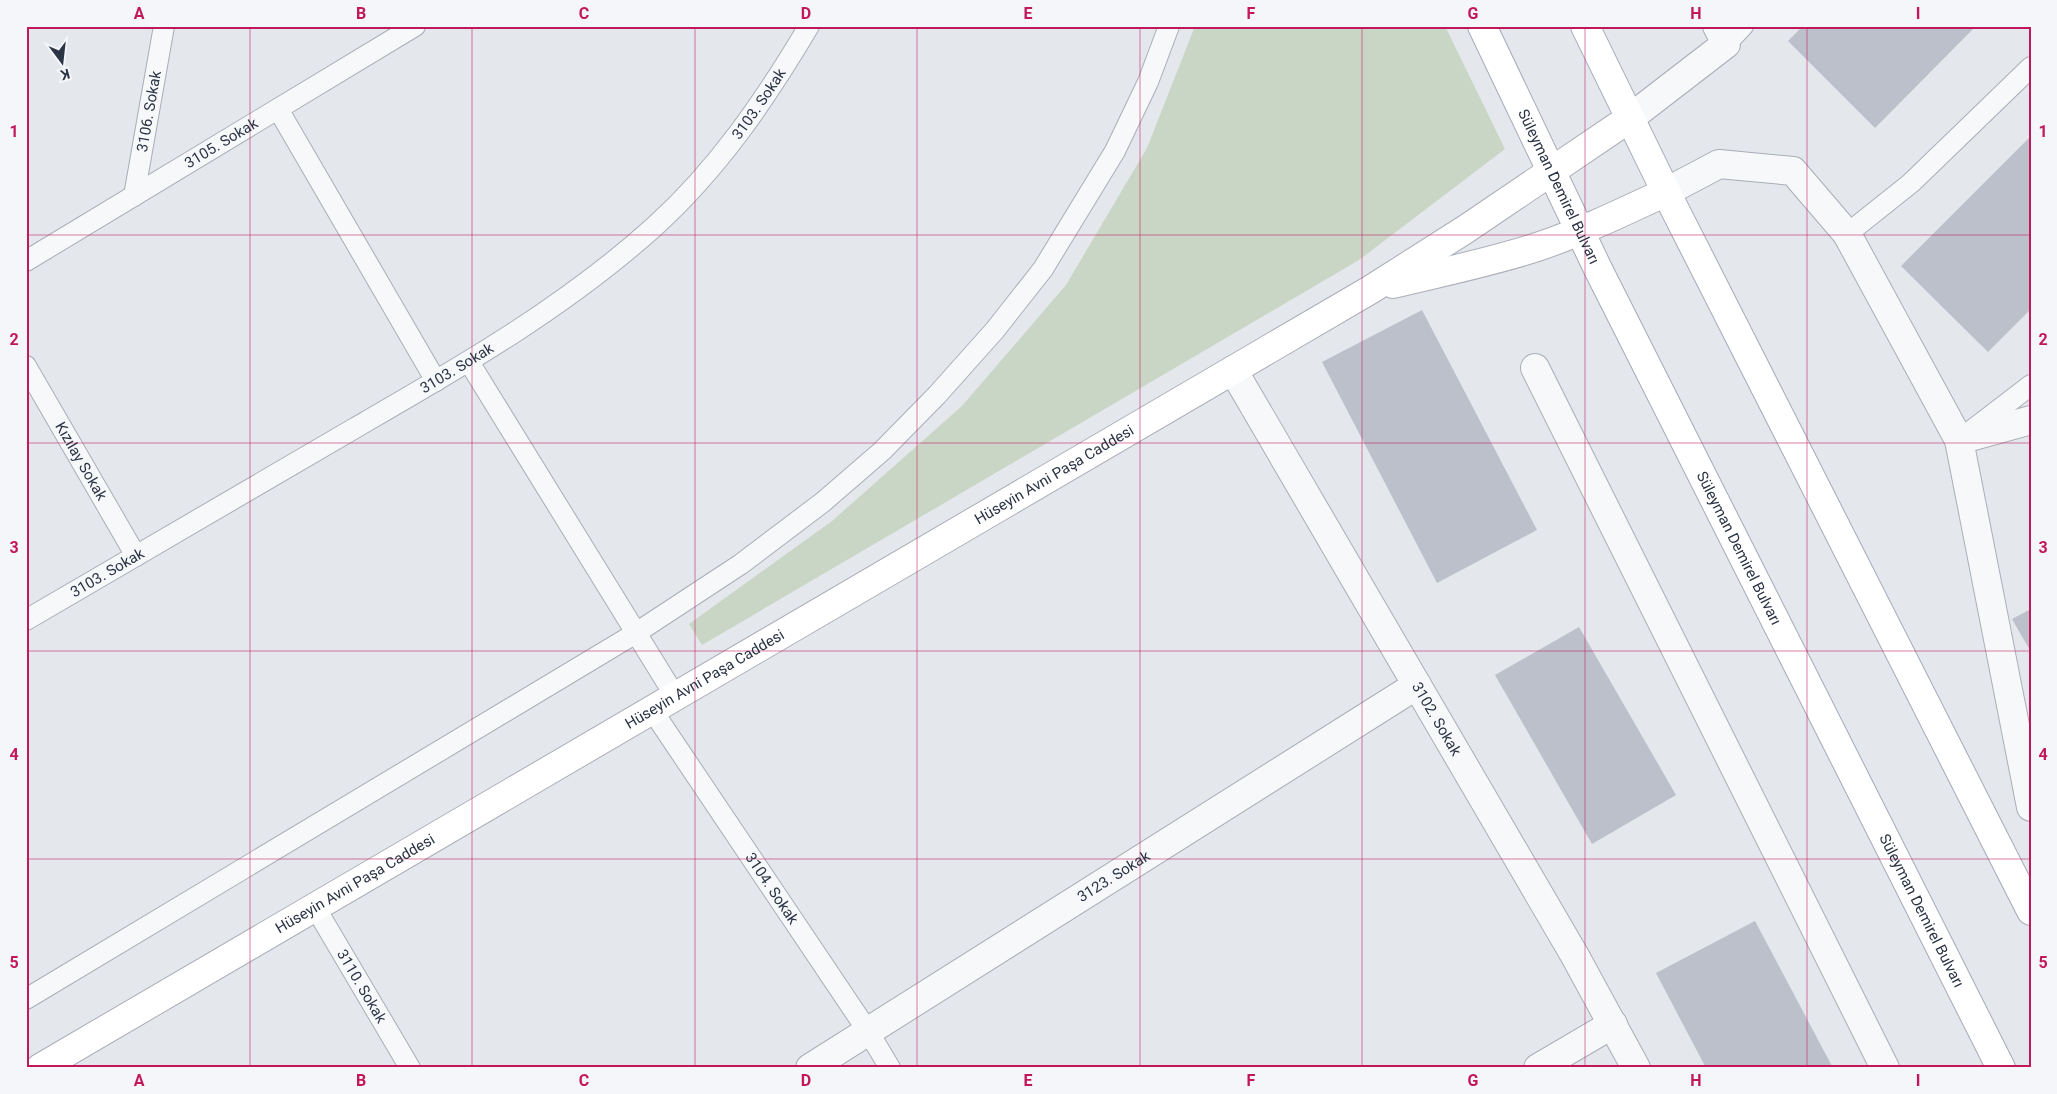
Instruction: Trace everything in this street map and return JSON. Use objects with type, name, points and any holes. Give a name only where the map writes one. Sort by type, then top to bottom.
[{"type":"main road","name":"Süleyman Demirel Bulvarı","points":[[1482,26],[1580,231],[2001,1068]]},
{"type":"main road","points":[[1585,26],[1666,192],[2031,911]]},
{"type":"main road","name":"Hüseyin Avni Paşa Caddesi","points":[[40,1068],[1370,290],[1552,172],[1630,118]]},
{"type":"main road","name":"Hüseyin Avni Paşa Caddesi","points":[[1370,290],[1501,258],[1540,246],[1580,231],[1666,192]]},
{"type":"street","points":[[1630,118],[1729,32]]},
{"type":"street","points":[[1666,192],[1719,164],[1793,171],[1847,234],[1959,440],[2031,807]]},
{"type":"street","points":[[1535,368],[1884,1068]]},
{"type":"street","name":"3102. Sokak","points":[[1234,370],[1575,956],[1636,1068]]},
{"type":"street","points":[[1959,440],[2031,420]]},
{"type":"street","name":"3123. Sokak","points":[[810,1068],[1417,685]]},
{"type":"street","points":[[1538,1068],[1612,1024]]},
{"type":"lane","name":"3106. Sokak","points":[[134,196],[164,26]]},
{"type":"lane","name":"3105. Sokak","points":[[26,261],[415,26]]},
{"type":"lane","name":"3103. Sokak","points":[[26,620],[469,362],[566,298],[654,227],[722,156],[771,90],[810,26]]},
{"type":"lane","points":[[26,999],[636,632],[741,564],[823,502],[882,451],[944,388],[995,330],[1043,269],[1115,151],[1148,82],[1169,26]]},
{"type":"lane","points":[[1847,234],[1911,183],[2031,67]]},
{"type":"lane","points":[[278,109],[436,381]]},
{"type":"lane","points":[[469,362],[675,696]]},
{"type":"lane","name":"Kızılay Sokak","points":[[26,366],[136,556]]},
{"type":"lane","points":[[1959,440],[2031,385]]},
{"type":"lane","name":"3104. Sokak","points":[[652,710],[868,1032],[890,1068]]},
{"type":"lane","name":"3110. Sokak","points":[[315,907],[410,1068]]},
{"type":"green space","points":[[1195,26],[1445,26],[1505,149],[1359,260],[702,645],[689,624],[832,521],[962,406],[1066,285],[1147,148]]},
{"type":"building","points":[[1803,26],[1976,26],[1875,128],[1788,41]]},
{"type":"building","points":[[2031,136],[2031,309],[1988,352],[1901,266]]},
{"type":"building","points":[[1422,310],[1537,530],[1437,583],[1322,362]]},
{"type":"building","points":[[2031,609],[2031,652],[2012,619]]},
{"type":"building","points":[[1579,627],[1676,795],[1592,844],[1495,675]]},
{"type":"building","points":[[1755,921],[1833,1068],[1706,1068],[1656,973]]}]
